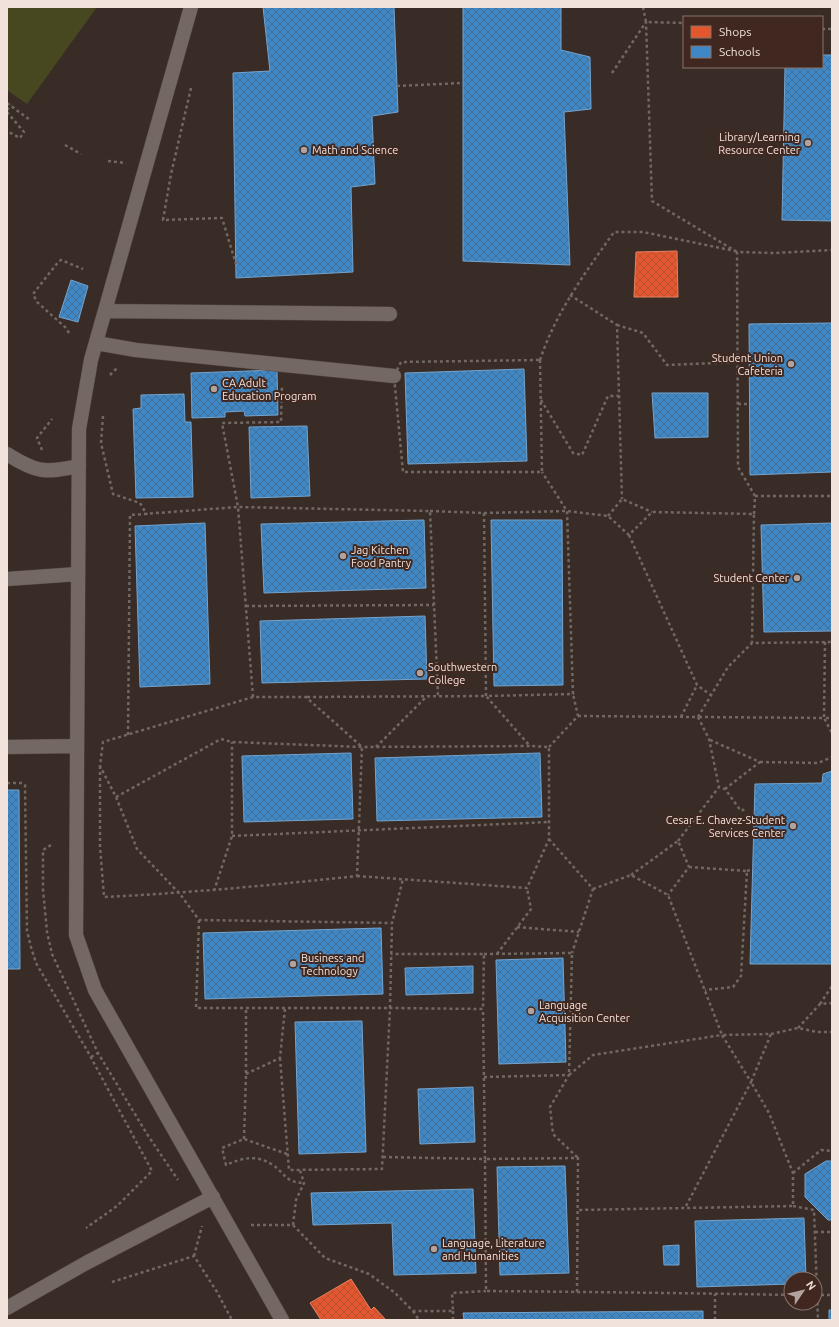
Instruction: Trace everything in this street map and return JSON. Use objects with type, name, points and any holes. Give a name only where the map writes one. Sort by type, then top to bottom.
[{"type":"lane","points":[[191,7],[91,360],[79,429],[76,935],[95,990],[229,1224],[282,1320]]},
{"type":"lane","points":[[105,311],[390,314]]},
{"type":"lane","points":[[96,343],[136,350],[394,376]]},
{"type":"lane","points":[[7,454],[35,469],[50,472],[79,466]]},
{"type":"lane","points":[[7,579],[78,574]]},
{"type":"lane","points":[[7,747],[77,746]]},
{"type":"lane","points":[[7,1308],[86,1263],[213,1197]]},
{"type":"path","points":[[643,7],[646,22],[652,201],[737,252]]},
{"type":"path","points":[[646,22],[683,23]]},
{"type":"path","points":[[612,73],[646,22]]},
{"type":"path","points":[[397,86],[462,83]]},
{"type":"path","points":[[7,102],[30,120]]},
{"type":"path","points":[[7,131],[20,138],[24,132],[7,111],[11,105]]},
{"type":"path","points":[[65,145],[81,154]]},
{"type":"path","points":[[108,161],[130,164]]},
{"type":"path","points":[[171,174],[163,220],[222,218],[236,264]]},
{"type":"path","points":[[578,716],[573,694],[567,511],[542,472],[540,360],[547,337],[570,295],[614,232],[644,232],[737,252],[775,253],[832,250]]},
{"type":"path","points":[[698,717],[728,667],[752,643],[755,496],[738,467],[737,252]]},
{"type":"path","points":[[69,333],[66,328],[35,300],[33,294],[61,260],[83,269]]},
{"type":"path","points":[[570,295],[618,325],[643,333],[667,365],[738,362]]},
{"type":"path","points":[[608,516],[622,499],[618,325]]},
{"type":"path","points":[[106,379],[136,350]]},
{"type":"path","points":[[540,360],[401,362],[394,376],[403,472],[542,472]]},
{"type":"path","points":[[253,697],[238,507],[222,423],[281,422],[282,364]]},
{"type":"path","points":[[540,399],[573,453],[582,455],[608,396],[619,396]]},
{"type":"path","points":[[738,404],[750,404]]},
{"type":"path","points":[[103,411],[101,443],[112,494],[140,503],[147,515]]},
{"type":"path","points":[[42,451],[37,438],[52,419]]},
{"type":"path","points":[[755,496],[832,496]]},
{"type":"path","points":[[622,499],[652,512],[754,514]]},
{"type":"path","points":[[128,735],[130,515],[147,515],[238,507],[484,513],[567,511],[608,516],[629,535],[697,685],[711,695]]},
{"type":"path","points":[[430,511],[438,696]]},
{"type":"path","points":[[629,535],[652,512]]},
{"type":"path","points":[[484,513],[486,696],[530,746]]},
{"type":"path","points":[[246,606],[434,604]]},
{"type":"path","points":[[825,642],[824,718],[832,733]]},
{"type":"path","points":[[752,643],[832,642]]},
{"type":"path","points":[[681,717],[697,685]]},
{"type":"path","points":[[527,888],[357,876],[180,894],[104,897],[100,846],[100,766],[103,742],[253,697],[573,694]]},
{"type":"path","points":[[376,747],[427,696]]},
{"type":"path","points":[[306,697],[362,747]]},
{"type":"path","points":[[497,954],[531,908],[527,888],[549,839],[549,747],[578,716],[832,718]]},
{"type":"path","points":[[594,889],[631,875],[678,841],[719,787],[709,739],[698,717]]},
{"type":"path","points":[[116,797],[221,739],[232,742],[362,747],[549,747]]},
{"type":"path","points":[[709,739],[760,762],[818,763],[832,757]]},
{"type":"path","points":[[214,891],[232,836],[232,742]]},
{"type":"path","points":[[357,876],[362,747]]},
{"type":"path","points":[[725,788],[760,762]]},
{"type":"path","points":[[100,766],[116,797],[137,849],[180,894],[198,920],[196,1008],[483,1009]]},
{"type":"path","points":[[7,783],[22,783],[25,785],[28,931],[36,962],[91,1057],[152,1171],[117,1206],[86,1228]]},
{"type":"path","points":[[719,787],[725,788],[741,811],[745,809]]},
{"type":"path","points":[[232,836],[549,822]]},
{"type":"path","points":[[549,839],[594,889]]},
{"type":"path","points":[[678,841],[689,867]]},
{"type":"path","points":[[689,867],[746,871],[753,869]]},
{"type":"path","points":[[668,895],[689,867]]},
{"type":"path","points":[[705,990],[733,987],[741,976],[746,871]]},
{"type":"path","points":[[631,875],[668,895],[722,1035],[769,1113],[793,1173],[793,1206]]},
{"type":"path","points":[[285,1008],[280,1058],[289,1170],[382,1169],[390,1008],[392,923],[403,879]]},
{"type":"path","points":[[568,1075],[572,952],[594,889]]},
{"type":"path","points":[[198,920],[392,923]]},
{"type":"path","points":[[517,927],[579,932]]},
{"type":"path","points":[[391,954],[572,952]]},
{"type":"path","points":[[484,954],[483,1009],[486,1291]]},
{"type":"path","points":[[798,1028],[820,1004],[832,986]]},
{"type":"path","points":[[820,1004],[832,1003]]},
{"type":"path","points":[[244,1139],[246,1008]]},
{"type":"path","points":[[577,1292],[578,1158],[553,1134],[550,1107],[568,1075],[593,1055],[722,1035],[770,1034],[798,1028],[817,1032],[832,1032]]},
{"type":"path","points":[[685,1208],[750,1082],[770,1034]]},
{"type":"path","points":[[91,1057],[98,1053]]},
{"type":"path","points":[[246,1074],[280,1058]]},
{"type":"path","points":[[484,1077],[568,1075]]},
{"type":"path","points":[[287,1154],[244,1139],[222,1148],[226,1165],[243,1158],[259,1159],[273,1165],[286,1178],[293,1182],[304,1182]]},
{"type":"path","points":[[793,1173],[821,1150],[832,1150]]},
{"type":"path","points":[[383,1157],[485,1159],[578,1158]]},
{"type":"path","points":[[293,1225],[296,1200],[304,1182],[300,1170]]},
{"type":"path","points":[[578,1210],[793,1206],[814,1210],[816,1271]]},
{"type":"path","points":[[229,1224],[293,1225],[325,1258],[369,1274],[394,1292],[413,1311],[419,1320]]},
{"type":"path","points":[[202,1226],[194,1256],[232,1320]]},
{"type":"path","points":[[815,1232],[832,1232]]},
{"type":"path","points":[[112,1282],[194,1256]]},
{"type":"path","points":[[453,1320],[452,1293],[486,1291],[783,1295]]},
{"type":"path","points":[[715,1294],[715,1320]]},
{"type":"path","points":[[413,1311],[452,1311]]},
{"type":"shaded area","points":[[7,7],[97,7],[27,104],[7,90]]},
{"type":"building: Shops","points":[[677,251],[678,297],[634,297],[636,252]]},
{"type":"building: Shops","points":[[351,1279],[371,1310],[374,1307],[386,1320],[321,1320],[310,1303]]},
{"type":"building: Schools","name":"Math and Science","points":[[263,7],[394,7],[398,112],[372,116],[375,184],[351,187],[353,272],[236,278],[233,73],[270,71]]},
{"type":"building: Schools","points":[[463,7],[561,7],[561,50],[590,57],[591,109],[564,112],[570,265],[463,261]]},
{"type":"building: Schools","name":"Library/Learning Resource Center","points":[[823,55],[832,55],[832,221],[782,220],[785,68],[823,68]]},
{"type":"building: Schools","points":[[71,280],[88,286],[78,322],[59,317]]},
{"type":"building: Schools","name":"Student Union Cafeteria","points":[[832,323],[832,472],[750,475],[749,324]]},
{"type":"building: Schools","points":[[524,369],[527,461],[408,464],[405,373]]},
{"type":"building: Schools","points":[[277,370],[278,415],[245,416],[244,411],[225,412],[225,417],[192,418],[191,373]]},
{"type":"building: Schools","points":[[652,393],[708,393],[708,437],[655,438]]},
{"type":"building: Schools","points":[[184,394],[185,422],[191,422],[193,497],[136,498],[133,409],[141,408],[141,395]]},
{"type":"building: Schools","points":[[307,426],[310,496],[251,498],[249,427]]},
{"type":"building: Schools","name":"Jag Kitchen Food Pantry","points":[[424,520],[426,588],[264,593],[261,524]]},
{"type":"building: Schools","points":[[491,520],[562,520],[563,685],[494,686]]},
{"type":"building: Schools","points":[[205,523],[210,684],[140,687],[135,526]]},
{"type":"building: Schools","name":"Student Center","points":[[832,523],[832,631],[764,632],[761,525]]},
{"type":"building: Schools","points":[[425,616],[427,679],[262,683],[260,621]]},
{"type":"building: Schools","points":[[351,753],[353,819],[244,822],[242,756]]},
{"type":"building: Schools","points":[[540,753],[542,817],[377,821],[375,758]]},
{"type":"building: Schools","name":"Cesar E. Chavez-Student Services Center","points":[[832,771],[832,964],[750,964],[755,784],[822,783],[823,774]]},
{"type":"building: Schools","points":[[7,790],[19,790],[20,969],[7,969]]},
{"type":"building: Schools","name":"Business and Technology","points":[[381,928],[383,994],[205,999],[203,933]]},
{"type":"building: Schools","name":"Language Acquisition Center","points":[[563,958],[566,1062],[499,1064],[496,960]]},
{"type":"building: Schools","points":[[473,966],[473,993],[406,995],[405,968]]},
{"type":"building: Schools","points":[[362,1021],[366,1152],[299,1154],[295,1022]]},
{"type":"building: Schools","points":[[473,1087],[475,1142],[420,1144],[418,1089]]},
{"type":"building: Schools","points":[[826,1161],[832,1161],[832,1220],[828,1220],[805,1197],[805,1174]]},
{"type":"building: Schools","points":[[565,1166],[569,1273],[500,1275],[497,1167]]},
{"type":"building: Schools","name":"Language, Literature and Humanities","points":[[473,1189],[476,1273],[394,1275],[392,1223],[313,1225],[311,1193]]},
{"type":"building: Schools","points":[[804,1218],[806,1271],[783,1271],[783,1284],[697,1287],[695,1221]]},
{"type":"building: Schools","points":[[679,1245],[679,1265],[664,1265],[663,1246]]},
{"type":"building: Schools","points":[[829,1310],[832,1310],[832,1320],[829,1320]]},
{"type":"building: Schools","points":[[703,1311],[703,1320],[464,1320],[463,1313]]},
{"type":"place","name":"Library/Learning Resource Center","points":[[808,143]]},
{"type":"place","name":"Math and Science","points":[[304,150]]},
{"type":"place","name":"Student Union Cafeteria","points":[[791,364]]},
{"type":"place","name":"CA Adult Education Program","points":[[214,389]]},
{"type":"place","name":"Jag Kitchen Food Pantry","points":[[343,556]]},
{"type":"place","name":"Student Center","points":[[797,578]]},
{"type":"place","name":"Southwestern College","points":[[420,673]]},
{"type":"place","name":"Cesar E. Chavez-Student Services Center","points":[[793,826]]},
{"type":"place","name":"Business and Technology","points":[[293,964]]},
{"type":"place","name":"Language Acquisition Center","points":[[531,1011]]},
{"type":"place","name":"Language, Literature and Humanities","points":[[434,1249]]}]
